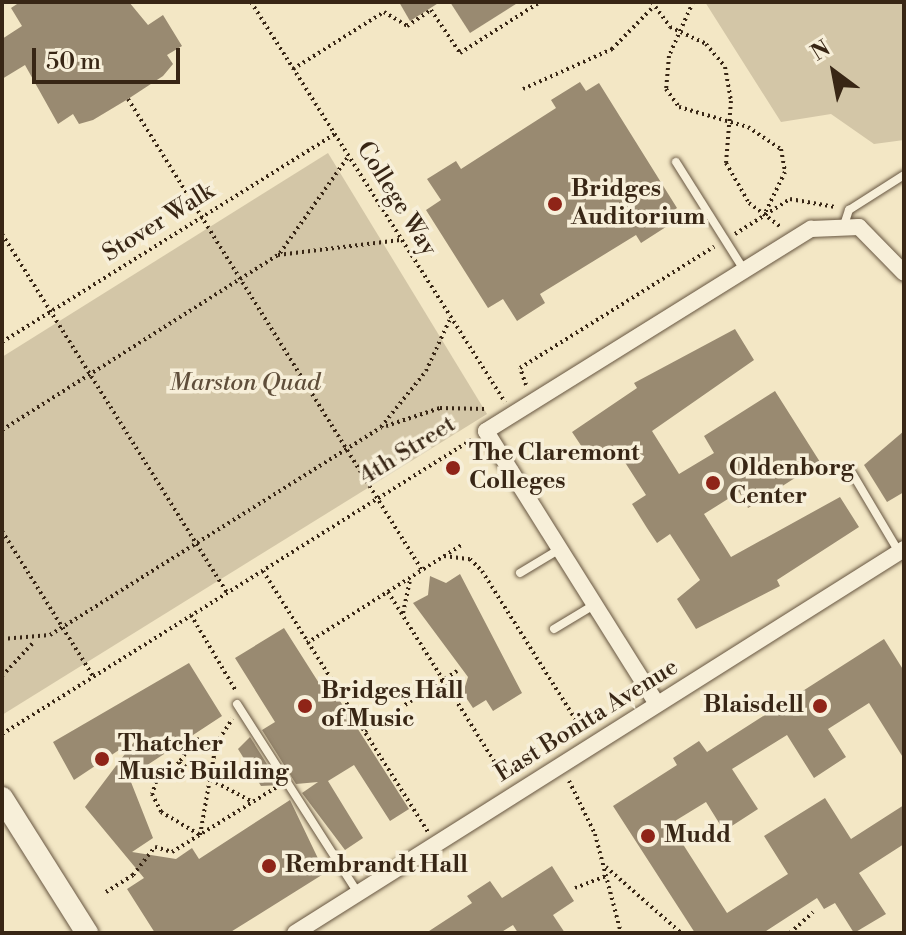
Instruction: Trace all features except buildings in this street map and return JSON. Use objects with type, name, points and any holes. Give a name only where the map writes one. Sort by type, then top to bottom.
[{"type":"street","name":"4th Street","points":[[486,431],[509,408],[796,238],[847,216]]},
{"type":"street","points":[[847,216],[884,244],[904,273]]},
{"type":"street","points":[[486,431],[657,704]]},
{"type":"street","name":"East Bonita Avenue","points":[[295,933],[902,550]]},
{"type":"street","points":[[2,798],[87,933]]},
{"type":"lane","points":[[676,162],[744,270]]},
{"type":"lane","points":[[847,216],[904,175]]},
{"type":"lane","points":[[852,473],[902,550]]},
{"type":"lane","points":[[520,573],[560,549]]},
{"type":"lane","points":[[554,629],[594,605]]},
{"type":"lane","points":[[237,704],[358,893]]},
{"type":"path","name":"College Way","points":[[251,2],[509,408]]},
{"type":"path","points":[[293,69],[384,12],[407,26],[431,10],[460,53],[540,2]]},
{"type":"path","points":[[693,2],[665,75],[670,99],[760,133],[785,158],[764,215]]},
{"type":"path","points":[[523,89],[612,49],[652,4],[681,34],[706,44],[725,67],[731,101],[725,122],[726,163],[764,215],[796,238]]},
{"type":"path","points":[[128,99],[422,570]]},
{"type":"path","name":"Stover Walk","points":[[2,342],[335,134]]},
{"type":"path","points":[[2,430],[278,255],[348,157]]},
{"type":"path","points":[[2,676],[34,642],[63,628],[381,427],[440,408],[509,408],[527,387],[520,368],[764,215],[796,198],[847,216]]},
{"type":"path","points":[[2,234],[227,592]]},
{"type":"path","points":[[278,255],[400,240]]},
{"type":"path","points":[[381,427],[426,371],[451,317]]},
{"type":"path","name":"4th Street","points":[[2,734],[486,431]]},
{"type":"path","points":[[2,531],[93,676]]},
{"type":"path","points":[[307,643],[463,544]]},
{"type":"path","points":[[444,556],[470,559],[482,571],[591,745]]},
{"type":"path","points":[[263,571],[435,844]]},
{"type":"path","points":[[404,619],[411,577]]},
{"type":"path","points":[[388,592],[515,794]]},
{"type":"path","points":[[191,615],[236,686],[237,704],[216,744],[200,835]]},
{"type":"path","points":[[2,639],[34,642]]},
{"type":"path","points":[[364,731],[457,671]]},
{"type":"path","points":[[200,835],[161,812],[152,794],[158,776],[179,763],[195,739],[216,744]]},
{"type":"path","points":[[179,763],[253,802]]},
{"type":"path","points":[[559,766],[587,813],[621,933]]},
{"type":"path","points":[[106,892],[133,875],[155,847],[172,852],[286,782]]},
{"type":"path","points":[[604,865],[681,933]]},
{"type":"path","points":[[575,888],[606,876]]},
{"type":"path","points":[[792,932],[813,912]]},
{"type":"green space","points":[[705,2],[904,2],[904,140],[874,144],[831,114],[781,122]]},
{"type":"green space","name":"Marston Quad","points":[[328,153],[487,414],[2,715],[2,357]]},
{"type":"place","name":"Bridges Auditorium","points":[[555,204]]},
{"type":"place","name":"The Claremont Colleges","points":[[453,468]]},
{"type":"place","name":"Oldenborg Center","points":[[713,483]]},
{"type":"place","name":"Bridges Hall of Music","points":[[305,706]]},
{"type":"place","name":"Blaisdell","points":[[820,706]]},
{"type":"place","name":"Thatcher Music Building","points":[[102,759]]},
{"type":"place","name":"Mudd","points":[[648,836]]},
{"type":"place","name":"Rembrandt Hall","points":[[269,866]]}]
